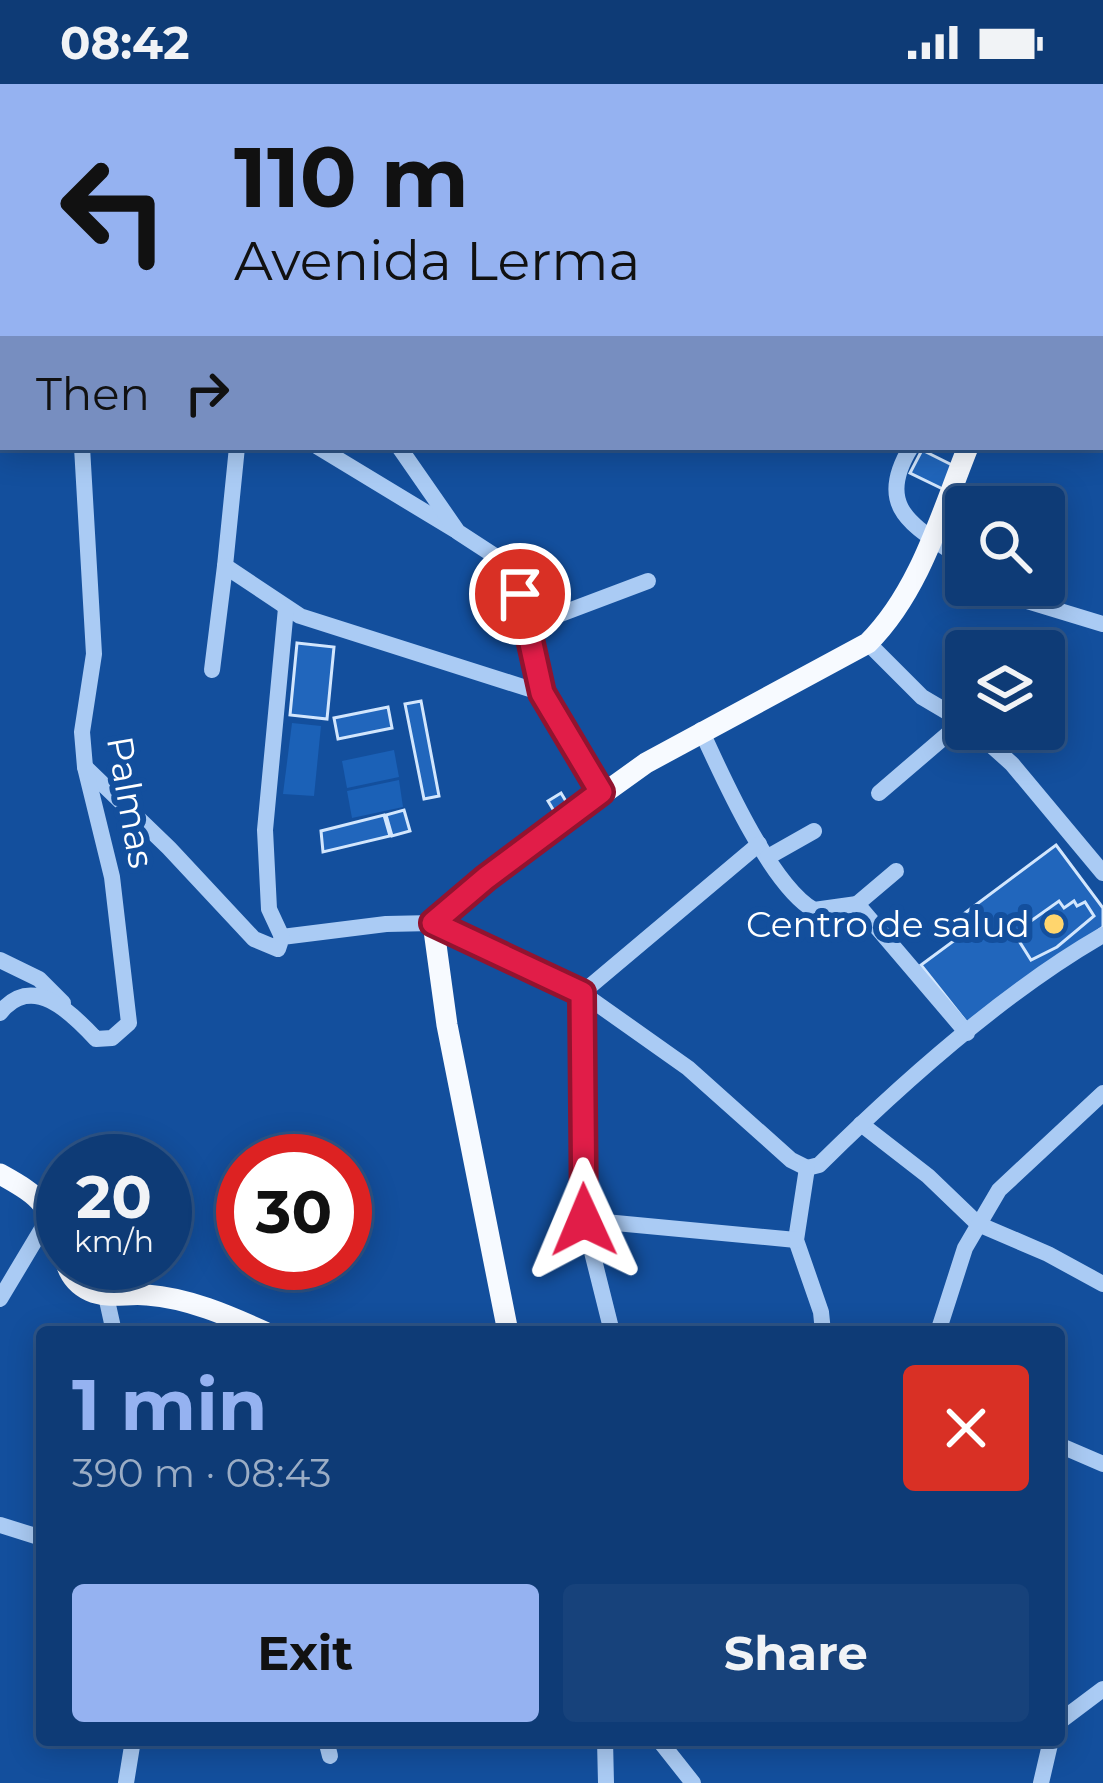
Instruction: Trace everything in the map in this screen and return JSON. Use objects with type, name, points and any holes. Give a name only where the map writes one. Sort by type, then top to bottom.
[{"type":"main road","points":[[507,1326],[447,1024],[433,923],[601,792],[701,730],[868,643],[899,608],[967,450]]},
{"type":"main road","points":[[0,1174],[36,1197]]},
{"type":"main road","points":[[93,1290],[106,1296],[146,1294],[191,1303],[250,1326]]},
{"type":"street","name":"Palmas","points":[[0,960],[39,979],[96,1039],[120,1034],[129,1023],[112,877],[85,767],[82,732],[94,654],[82,450]]},
{"type":"street","points":[[212,670],[237,450]]},
{"type":"street","points":[[323,450],[510,569],[542,693],[601,792]]},
{"type":"street","points":[[402,450],[458,532]]},
{"type":"street","points":[[909,450],[896,481],[899,510],[911,524],[945,546]]},
{"type":"street","points":[[225,566],[286,608],[542,693]]},
{"type":"street","points":[[526,627],[648,581]]},
{"type":"street","points":[[1039,606],[1103,624]]},
{"type":"street","points":[[85,767],[254,939],[278,949],[282,937],[269,909],[265,830],[286,608]]},
{"type":"street","points":[[868,643],[922,697],[945,710]]},
{"type":"street","points":[[701,730],[764,851],[806,906],[826,910],[857,904],[896,871]]},
{"type":"street","points":[[879,793],[945,742]]},
{"type":"street","points":[[997,750],[1103,873]]},
{"type":"street","points":[[582,993],[764,851],[814,831]]},
{"type":"street","points":[[857,904],[968,1034]]},
{"type":"street","points":[[282,937],[433,923],[582,993],[676,1058],[791,1160],[807,1168],[819,1165],[968,1034],[1072,953],[1103,935]]},
{"type":"street","points":[[582,993],[584,1220],[610,1326]]},
{"type":"street","name":"Palmas","points":[[0,1013],[17,996],[32,994],[71,1015]]},
{"type":"street","points":[[940,1326],[965,1248],[998,1190],[1103,1094]]},
{"type":"street","points":[[861,1124],[928,1176],[978,1224],[1103,1284]]},
{"type":"street","points":[[807,1168],[796,1240],[822,1326]]},
{"type":"street","points":[[584,1220],[796,1240]]},
{"type":"street","points":[[0,1299],[36,1239]]},
{"type":"street","points":[[106,1296],[113,1326]]},
{"type":"street","points":[[1065,1448],[1103,1464]]},
{"type":"street","points":[[0,1525],[36,1536]]},
{"type":"street","points":[[1065,1718],[1103,1689]]},
{"type":"street","points":[[126,1783],[132,1746]]},
{"type":"street","points":[[605,1746],[606,1783]]},
{"type":"street","points":[[663,1746],[693,1783]]},
{"type":"street","points":[[1041,1783],[1050,1746]]},
{"type":"shaded area","points":[[292,723],[321,726],[314,796],[283,794]]},
{"type":"shaded area","points":[[394,750],[399,777],[347,788],[342,761]]},
{"type":"shaded area","points":[[399,780],[403,807],[352,818],[347,791]]},
{"type":"building","points":[[922,450],[958,468],[945,490],[910,473]]},
{"type":"building","points":[[297,643],[334,647],[327,719],[290,715]]},
{"type":"building","points":[[421,701],[439,796],[424,799],[405,704]]},
{"type":"building","points":[[388,707],[392,728],[338,739],[334,718]]},
{"type":"building","points":[[561,793],[570,808],[557,816],[548,801]]},
{"type":"building","points":[[404,810],[410,831],[392,836],[386,815]]},
{"type":"building","points":[[384,815],[390,836],[323,852],[321,831]]},
{"type":"building","points":[[1056,845],[1103,908],[1103,927],[971,1028],[921,965],[955,940],[946,927]]},
{"type":"building","name":"Centro de salud","points":[[1059,901],[1064,908],[1074,901],[1077,906],[1085,902],[1094,916],[1057,947],[1031,960],[1014,933]]},
{"type":"place","name":"Centro de salud","points":[[1054,924]]},
{"type":"route","points":[[520,594],[542,693],[601,792],[433,923],[582,993],[584,1220]]}]
